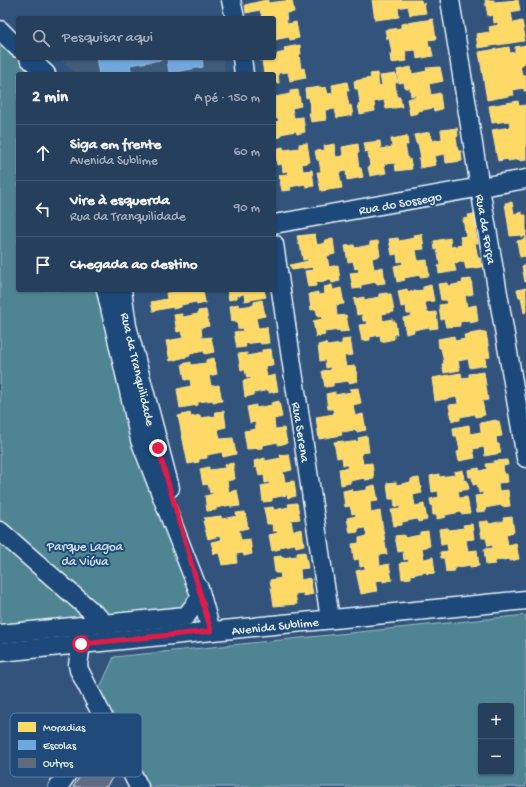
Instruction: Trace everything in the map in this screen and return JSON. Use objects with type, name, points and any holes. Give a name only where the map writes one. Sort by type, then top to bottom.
[{"type":"street","points":[[231,0],[235,16]]},
{"type":"street","name":"Rua da Força","points":[[450,0],[526,458]]},
{"type":"street","points":[[0,30],[16,46]]},
{"type":"street","points":[[31,60],[44,72]]},
{"type":"street","points":[[242,60],[244,72]]},
{"type":"street","name":"Rua do Sossego","points":[[276,224],[526,179]]},
{"type":"street","name":"Rua Serena","points":[[276,257],[330,619]]},
{"type":"street","points":[[0,634],[186,616],[201,597],[140,440],[106,292]]},
{"type":"street","name":"Rua da Tranquilidade","points":[[122,292],[127,326],[158,448],[211,631]]},
{"type":"street","points":[[0,531],[106,624]]},
{"type":"street","name":"Avenida Sublime","points":[[0,652],[526,600]]},
{"type":"street","points":[[81,644],[78,665],[100,713]]},
{"type":"street","points":[[58,787],[65,777]]},
{"type":"street","points":[[134,777],[139,787]]},
{"type":"shaded area","points":[[61,60],[223,60],[225,72],[75,72]]},
{"type":"green space","name":"Parque Lagoa da Viúva","points":[[0,30],[16,46],[16,60],[31,60],[44,72],[16,72],[16,292],[107,292],[202,625],[0,645]]},
{"type":"green space","points":[[526,615],[526,787],[146,787],[141,777],[142,777],[142,713],[107,713],[97,694],[114,657]]},
{"type":"building: Moradias","points":[[266,0],[268,0],[268,3],[292,0],[294,12],[286,13],[287,24],[296,22],[299,38],[290,40],[289,37],[276,40],[276,16],[262,16],[260,10],[246,13],[245,5]]},
{"type":"building: Moradias","points":[[372,0],[421,0],[422,4],[424,3],[426,13],[410,15],[408,6],[398,8],[399,17],[375,20]]},
{"type":"building: Moradias","points":[[485,0],[494,0],[494,2],[518,0],[520,10],[511,12],[513,23],[522,21],[525,37],[523,37],[524,41],[478,48],[476,34],[490,32],[489,27],[498,25],[498,22],[494,23],[493,15],[488,16]]},
{"type":"building: Moradias","points":[[433,19],[436,39],[428,40],[433,56],[417,59],[416,50],[405,51],[407,61],[391,63],[390,54],[392,54],[389,38],[387,39],[385,30],[401,28],[401,24]]},
{"type":"building: Moradias","points":[[300,45],[301,54],[299,54],[301,69],[304,68],[306,78],[290,81],[288,72],[278,73],[279,83],[276,83],[276,72],[264,72],[262,60],[276,60],[277,54],[285,52],[284,48]]},
{"type":"building: Moradias","points":[[526,45],[526,63],[520,65],[522,75],[526,75],[526,91],[524,91],[524,88],[513,90],[514,95],[487,100],[479,52],[509,47],[510,53],[515,52],[515,47]]},
{"type":"building: Moradias","points":[[411,67],[412,74],[427,71],[426,68],[440,67],[443,81],[429,84],[431,95],[440,93],[442,109],[434,111],[433,108],[418,111],[418,113],[410,115],[407,99],[416,97],[415,95],[411,96],[410,88],[405,88],[404,82],[399,83],[397,70]]},
{"type":"building: Moradias","points":[[377,73],[379,86],[382,85],[380,76],[396,74],[398,82],[395,83],[397,97],[400,97],[402,107],[386,109],[384,100],[374,102],[375,111],[360,114],[358,105],[360,104],[358,89],[355,89],[354,81],[371,78],[370,74]]},
{"type":"building: Moradias","points":[[347,82],[349,91],[346,91],[349,106],[351,105],[353,115],[337,118],[335,109],[325,110],[326,120],[311,122],[309,113],[311,113],[309,97],[306,98],[305,89],[326,87],[328,94],[333,93],[332,85]]},
{"type":"building: Moradias","points":[[298,90],[301,106],[292,108],[294,118],[303,117],[305,132],[297,134],[296,131],[281,134],[281,137],[276,138],[276,122],[279,121],[278,118],[276,119],[276,97],[290,94],[290,91]]},
{"type":"building: Moradias","points":[[518,101],[519,106],[526,105],[526,160],[520,161],[520,159],[508,161],[508,159],[498,161],[492,130],[510,127],[509,121],[492,123],[489,106]]},
{"type":"building: Moradias","points":[[457,128],[458,136],[456,137],[458,151],[461,151],[462,161],[446,163],[445,154],[434,156],[436,165],[420,168],[419,158],[421,158],[418,143],[416,143],[414,135],[430,132],[432,141],[442,139],[441,130]]},
{"type":"building: Moradias","points":[[407,136],[408,145],[405,145],[408,160],[410,159],[412,169],[396,171],[395,163],[384,164],[386,173],[370,176],[368,167],[370,167],[368,151],[365,152],[364,143],[380,141],[381,149],[392,147],[391,139]]},
{"type":"building: Moradias","points":[[307,143],[310,162],[302,164],[303,171],[312,170],[314,186],[306,187],[305,184],[290,187],[291,190],[282,191],[279,175],[288,174],[287,171],[283,172],[282,164],[277,165],[276,149],[283,147],[284,150],[299,148],[299,144]]},
{"type":"building: Moradias","points":[[334,144],[336,157],[343,156],[342,147],[358,144],[359,153],[357,153],[359,168],[361,168],[363,177],[347,180],[346,171],[339,172],[342,188],[321,191],[317,172],[321,172],[319,160],[317,160],[315,151],[325,150],[324,146]]},
{"type":"building: Moradias","points":[[512,202],[514,214],[522,212],[522,215],[526,215],[526,236],[510,236],[505,203]]},
{"type":"building: Moradias","points":[[474,214],[478,225],[477,228],[475,228],[478,243],[475,243],[478,258],[480,258],[482,267],[466,269],[464,261],[454,263],[456,271],[439,274],[438,266],[440,265],[437,249],[435,250],[434,241],[450,238],[451,247],[462,245],[460,237],[466,236],[463,219],[469,218],[468,215]]},
{"type":"building: Moradias","points":[[315,234],[317,245],[325,243],[325,240],[333,239],[335,254],[327,256],[329,267],[338,265],[340,281],[332,283],[331,280],[316,283],[316,286],[308,287],[305,271],[314,270],[313,267],[292,270],[290,265],[308,261],[308,259],[303,260],[297,236]]},
{"type":"building: Moradias","points":[[422,234],[424,249],[416,250],[418,261],[427,260],[429,276],[420,277],[420,275],[404,278],[405,280],[397,282],[394,266],[403,264],[402,261],[398,262],[397,254],[392,255],[389,239],[398,238],[399,241],[414,238],[413,235]]},
{"type":"building: Moradias","points":[[526,239],[526,256],[520,257],[517,241]]},
{"type":"building: Moradias","points":[[378,241],[380,256],[372,258],[374,269],[383,267],[385,283],[377,284],[376,282],[361,285],[361,288],[353,289],[350,273],[359,272],[358,268],[355,269],[353,261],[348,262],[345,246],[354,245],[355,248],[370,245],[370,242]]},
{"type":"building: Moradias","points":[[522,266],[526,266],[526,282],[525,282]]},
{"type":"building: Moradias","points":[[471,279],[473,294],[465,296],[467,307],[476,305],[478,321],[470,323],[469,320],[460,322],[460,326],[446,327],[444,319],[441,320],[439,305],[447,304],[446,300],[441,300],[438,284],[447,283],[448,286],[463,283],[462,280]]},
{"type":"building: Moradias","points":[[332,285],[333,290],[341,288],[344,304],[336,305],[337,316],[346,315],[349,331],[340,332],[340,330],[324,332],[325,335],[316,337],[313,321],[322,319],[322,316],[318,317],[316,309],[311,310],[309,294],[318,292],[318,295],[325,294],[324,287]]},
{"type":"building: Moradias","points":[[431,285],[434,301],[425,302],[427,313],[436,312],[438,328],[430,329],[429,327],[414,330],[414,332],[406,334],[403,318],[412,316],[411,314],[407,314],[406,306],[401,307],[398,291],[407,289],[408,292],[423,290],[423,287]]},
{"type":"building: Moradias","points":[[526,288],[526,312],[524,313],[521,297],[519,297],[517,290]]},
{"type":"building: Moradias","points":[[203,292],[205,303],[197,305],[196,302],[181,305],[181,307],[173,309],[173,307],[153,311],[151,302],[167,299],[166,293]]},
{"type":"building: Moradias","points":[[227,292],[265,292],[266,297],[245,301],[244,294],[229,300]]},
{"type":"building: Moradias","points":[[379,294],[391,294],[394,312],[382,314],[383,321],[392,319],[392,321],[395,321],[397,334],[394,334],[394,339],[381,342],[380,335],[370,337],[370,340],[362,341],[359,325],[368,324],[367,321],[363,321],[362,314],[357,315],[354,299],[364,297],[364,300],[379,297]]},
{"type":"building: Moradias","points":[[262,300],[265,316],[256,318],[258,328],[267,327],[269,343],[261,344],[260,342],[245,344],[246,347],[237,348],[234,332],[243,331],[242,328],[238,329],[237,321],[232,322],[230,306],[238,304],[239,307],[254,305],[254,302]]},
{"type":"building: Moradias","points":[[206,310],[209,326],[201,327],[202,338],[211,337],[214,352],[205,354],[204,351],[189,354],[190,356],[170,361],[166,341],[183,338],[181,331],[177,332],[174,315],[182,314],[183,317],[198,314],[198,311]]},
{"type":"building: Moradias","points":[[486,332],[490,357],[485,358],[486,365],[470,368],[468,359],[458,361],[460,370],[444,373],[442,364],[444,363],[441,348],[439,348],[438,339],[454,336],[455,341],[465,339],[464,335]]},
{"type":"building: Moradias","points":[[350,339],[353,355],[344,356],[346,367],[355,366],[358,381],[349,383],[348,381],[333,383],[333,386],[325,387],[322,371],[331,370],[330,367],[326,368],[325,360],[320,361],[318,345],[326,343],[327,346],[342,344],[342,340]]},
{"type":"building: Moradias","points":[[271,349],[273,365],[265,366],[267,377],[275,375],[278,391],[269,393],[269,390],[254,393],[254,395],[245,397],[243,381],[251,379],[251,377],[247,378],[245,370],[241,370],[238,354],[247,353],[247,356],[262,353],[262,350]]},
{"type":"building: Moradias","points":[[214,358],[217,374],[209,376],[211,386],[219,385],[222,401],[213,402],[213,400],[198,402],[198,405],[180,408],[177,389],[191,386],[190,379],[185,380],[182,364],[191,362],[191,365],[206,363],[206,360]]},
{"type":"building: Moradias","points":[[484,372],[488,400],[482,401],[485,415],[476,417],[475,414],[460,417],[460,420],[452,421],[449,405],[458,404],[457,397],[435,401],[432,378],[461,373],[462,378],[469,377],[469,374]]},
{"type":"building: Moradias","points":[[358,388],[361,403],[353,405],[355,416],[363,414],[366,430],[357,432],[357,430],[341,432],[342,435],[319,439],[316,417],[334,414],[333,409],[328,409],[326,394],[335,392],[335,395],[351,392],[350,389]]},
{"type":"building: Moradias","points":[[279,401],[282,417],[274,419],[275,429],[284,428],[287,443],[278,445],[278,442],[263,445],[263,448],[247,449],[244,431],[256,429],[255,422],[250,423],[247,407],[256,405],[256,408],[272,405],[271,403]]},
{"type":"building: Moradias","points":[[224,411],[226,427],[218,429],[220,439],[233,438],[236,454],[223,457],[222,452],[207,455],[207,458],[199,459],[199,462],[188,464],[178,416],[190,413],[191,417],[200,415],[200,418],[216,416],[215,412]]},
{"type":"building: Moradias","points":[[496,420],[499,421],[502,436],[496,437],[501,453],[485,456],[484,447],[473,449],[475,458],[459,461],[457,452],[460,451],[457,436],[454,436],[453,428],[469,425],[470,434],[481,432],[480,423]]},
{"type":"building: Moradias","points":[[367,436],[369,452],[361,453],[363,464],[372,463],[374,479],[365,480],[365,478],[350,481],[350,483],[341,485],[339,469],[348,468],[347,465],[343,465],[342,457],[337,458],[334,442],[343,441],[344,443],[359,441],[358,438]]},
{"type":"building: Moradias","points":[[289,454],[292,470],[283,472],[285,482],[294,481],[296,496],[288,498],[287,495],[272,498],[272,501],[263,502],[261,486],[270,484],[269,482],[265,483],[264,475],[259,476],[257,467],[255,468],[254,461],[265,458],[265,461],[281,458],[280,455]]},
{"type":"building: Moradias","points":[[507,460],[508,465],[503,466],[504,474],[507,474],[508,482],[498,483],[499,491],[508,490],[510,506],[502,507],[501,505],[485,508],[486,511],[477,512],[475,496],[483,495],[483,492],[479,493],[477,484],[473,485],[472,477],[469,477],[468,470],[479,468],[480,471],[487,469],[486,464],[494,463],[494,461]]},
{"type":"building: Moradias","points":[[233,463],[235,479],[227,481],[229,492],[237,490],[240,506],[231,507],[231,505],[216,508],[216,510],[207,511],[205,496],[213,494],[213,492],[210,493],[208,484],[203,485],[200,469],[209,467],[209,470],[225,468],[224,465]]},
{"type":"building: Moradias","points":[[463,470],[464,481],[467,480],[469,489],[458,491],[459,498],[467,497],[470,513],[461,514],[461,512],[445,515],[446,517],[437,519],[437,515],[433,515],[430,499],[439,497],[438,491],[432,492],[430,476],[439,474],[439,477],[455,475],[454,472]]},
{"type":"building: Moradias","points":[[419,478],[422,493],[413,495],[415,506],[424,504],[427,520],[418,522],[417,519],[402,522],[402,525],[394,526],[391,510],[400,509],[400,506],[395,507],[394,499],[389,499],[387,483],[396,482],[396,485],[411,482],[411,479]]},
{"type":"building: Moradias","points":[[375,485],[378,501],[370,502],[371,513],[380,511],[387,554],[379,555],[380,566],[389,564],[392,580],[383,582],[383,580],[375,581],[377,591],[361,594],[356,571],[365,569],[365,566],[360,567],[359,559],[354,560],[352,544],[359,543],[359,538],[367,536],[365,528],[358,529],[358,532],[350,533],[347,518],[356,516],[355,513],[352,514],[350,506],[345,507],[343,491],[352,489],[352,492],[367,490],[367,487]]},
{"type":"building: Moradias","points":[[297,503],[300,519],[291,520],[293,531],[302,529],[304,545],[296,547],[295,544],[280,547],[280,549],[272,551],[269,535],[278,533],[277,531],[273,531],[272,524],[267,524],[264,508],[273,507],[274,510],[289,507],[288,504]]},
{"type":"building: Moradias","points":[[245,512],[248,528],[239,530],[241,540],[250,539],[252,554],[244,556],[243,553],[236,554],[237,563],[222,565],[219,553],[214,554],[211,542],[221,540],[220,536],[208,539],[203,521],[205,521],[204,518],[221,516],[222,519],[237,516],[236,513]]},
{"type":"building: Moradias","points":[[512,517],[514,532],[506,534],[508,545],[516,543],[519,559],[510,561],[510,559],[495,561],[495,564],[486,565],[484,549],[493,548],[492,545],[488,546],[486,538],[482,538],[479,522],[488,521],[489,524],[504,521],[503,518]]},
{"type":"building: Moradias","points":[[472,524],[474,539],[466,540],[468,551],[477,550],[479,566],[470,567],[470,565],[454,568],[455,571],[446,572],[444,558],[441,558],[440,552],[448,551],[447,544],[441,545],[439,529],[448,528],[449,530],[464,528],[463,525]]},
{"type":"building: Moradias","points":[[428,531],[430,546],[422,548],[424,559],[433,557],[435,573],[427,574],[426,572],[411,575],[411,578],[402,579],[400,563],[409,562],[408,559],[404,560],[403,551],[398,552],[395,536],[404,535],[405,538],[420,535],[420,532]]},
{"type":"building: Moradias","points":[[305,552],[308,568],[300,569],[301,580],[310,578],[313,594],[304,596],[303,593],[295,594],[297,604],[274,606],[270,580],[281,578],[280,573],[275,573],[273,557],[281,556],[282,558],[297,556],[297,553]]},
{"type":"building: Escolas","points":[[96,60],[161,60],[130,65],[132,72],[99,72]]},
{"type":"building: Escolas","points":[[167,60],[202,60],[203,67],[169,72]]},
{"type":"building: Outros","points":[[80,777],[113,777],[106,787],[73,787]]},
{"type":"route","points":[[81,644],[211,631],[158,448]]}]
